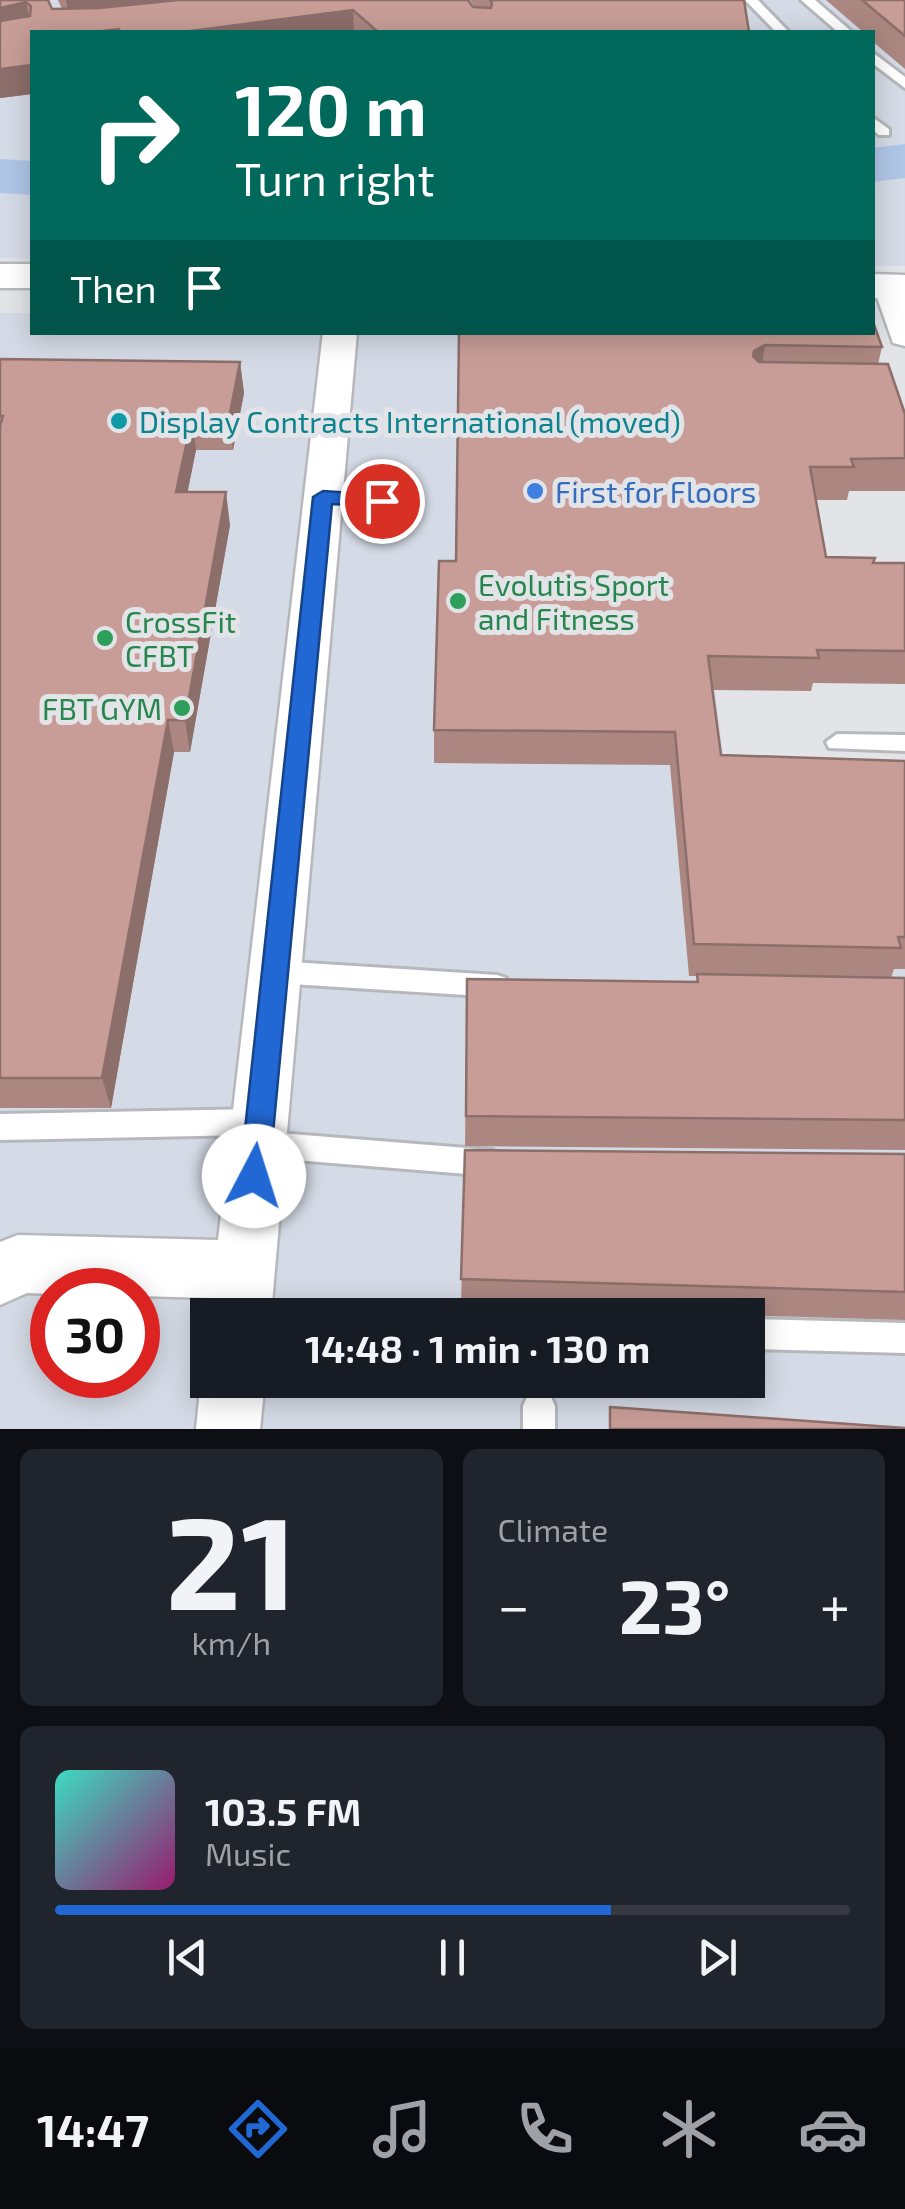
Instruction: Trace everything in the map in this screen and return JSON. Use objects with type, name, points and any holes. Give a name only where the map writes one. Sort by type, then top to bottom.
[{"type":"street","points":[[0,276],[30,276]]},
{"type":"street","points":[[889,286],[905,336]]},
{"type":"street","points":[[0,1276],[18,1264],[242,1292],[340,335]]},
{"type":"street","points":[[228,1429],[232,1398]]},
{"type":"lane","points":[[751,0],[782,30]]},
{"type":"lane","points":[[807,0],[843,30]]},
{"type":"lane","points":[[875,59],[905,84]]},
{"type":"lane","points":[[323,497],[412,502]]},
{"type":"lane","points":[[837,742],[905,743]]},
{"type":"lane","points":[[274,972],[526,987]]},
{"type":"lane","points":[[0,1128],[259,1133],[462,1163],[520,1164]]},
{"type":"lane","points":[[765,1334],[905,1338]]},
{"type":"shaded area","points":[[0,0],[905,0],[905,266],[875,266],[875,30],[30,30],[30,259],[0,258]]},
{"type":"shaded area","points":[[0,313],[30,313],[30,335],[875,335],[884,376],[676,375],[725,769],[905,777],[905,1429],[0,1429]]},
{"type":"building","points":[[0,0],[48,0],[52,9],[178,0],[468,0],[473,7],[491,8],[490,0],[744,0],[749,30],[376,30],[353,10],[198,30],[30,30],[30,65],[0,69],[0,21],[30,16],[31,6],[26,2],[0,8]]},
{"type":"building","points":[[862,0],[905,0],[905,36]]},
{"type":"building","points":[[875,327],[882,347],[765,345],[754,351],[753,356],[759,362],[888,364],[905,414],[905,458],[851,459],[854,467],[810,467],[826,557],[905,563],[905,651],[817,650],[819,658],[708,656],[721,755],[905,761],[905,937],[898,937],[901,948],[694,944],[675,732],[434,730],[439,561],[456,561],[459,335],[875,335]]},
{"type":"building","points":[[0,359],[240,362],[229,418],[192,418],[176,492],[226,492],[185,720],[168,720],[102,1078],[0,1078]]},
{"type":"building","points":[[697,974],[905,978],[905,1120],[466,1116],[467,979],[698,982]]},
{"type":"building","points":[[465,1150],[905,1154],[905,1292],[461,1279]]},
{"type":"building","points":[[610,1407],[905,1428],[905,1429],[610,1429]]},
{"type":"waterway","points":[[875,165],[905,161]]},
{"type":"waterway","points":[[0,176],[30,178]]},
{"type":"place","name":"Display Contracts International (moved)","points":[[119,421]]},
{"type":"place","name":"First for Floors","points":[[535,491]]},
{"type":"place","name":"Evolutis Sport and Fitness","points":[[458,601]]},
{"type":"place","name":"CrossFit CFBT","points":[[105,638]]},
{"type":"place","name":"FBT GYM","points":[[182,708]]},
{"type":"route","points":[[254,1176],[323,497],[382,501]]}]
